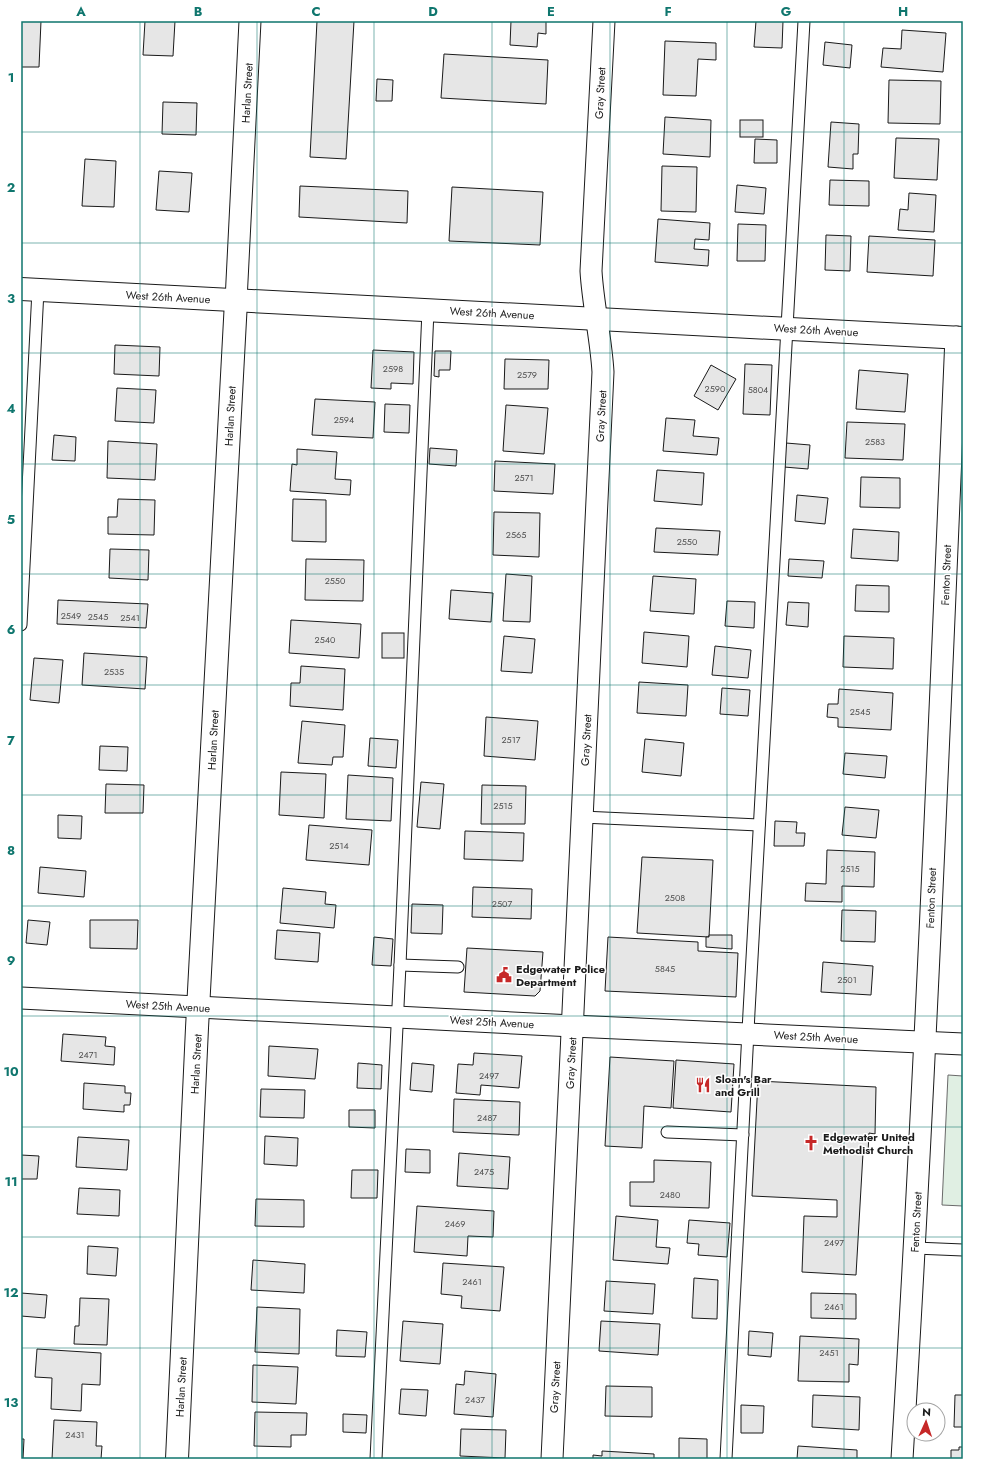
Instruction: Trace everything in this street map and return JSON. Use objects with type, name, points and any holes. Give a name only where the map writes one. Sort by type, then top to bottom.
[{"type":"street","name":"Harlan Street","points":[[177,1459],[198,1007],[250,21]]},
{"type":"street","name":"Gray Street","points":[[552,1459],[604,372],[592,292],[591,272],[604,21]]},
{"type":"street","name":"West 26th Avenue","points":[[29,290],[959,337]]},
{"type":"street","name":"Fenton Street","points":[[902,1459],[915,1248],[959,337]]},
{"type":"street","name":"West 25th Avenue","points":[[21,998],[398,1018],[963,1044]]},
{"type":"lane","points":[[726,1459],[759,825],[804,21]]},
{"type":"lane","points":[[21,626],[29,290]]},
{"type":"lane","points":[[376,1459],[398,1018],[428,310]]},
{"type":"lane","points":[[582,817],[759,825]]},
{"type":"lane","points":[[400,965],[458,967]]},
{"type":"lane","points":[[667,1132],[743,1135]]},
{"type":"lane","points":[[915,1248],[963,1250]]},
{"type":"green space","points":[[948,1075],[963,1076],[963,1206],[942,1205]]},
{"type":"building","points":[[21,21],[41,21],[39,67],[21,67]]},
{"type":"building","points":[[145,21],[175,21],[173,56],[143,55]]},
{"type":"building","points":[[317,21],[354,21],[346,159],[310,157]]},
{"type":"building","points":[[511,21],[546,21],[546,34],[538,33],[537,47],[510,45]]},
{"type":"building","points":[[756,21],[783,21],[782,48],[754,47]]},
{"type":"building","points":[[902,30],[946,33],[943,72],[881,67],[883,48],[901,49]]},
{"type":"building","points":[[665,41],[716,43],[716,60],[698,59],[696,96],[663,95]]},
{"type":"building","points":[[825,42],[852,45],[850,68],[823,65]]},
{"type":"building","points":[[444,54],[548,60],[546,104],[441,98]]},
{"type":"building","points":[[377,79],[393,80],[392,101],[376,101]]},
{"type":"building","points":[[889,80],[941,81],[940,124],[888,123]]},
{"type":"building","points":[[163,102],[197,103],[196,135],[162,134]]},
{"type":"building","points":[[665,117],[711,120],[710,157],[663,154]]},
{"type":"building","points":[[740,120],[763,120],[763,137],[740,137]]},
{"type":"building","points":[[831,122],[859,124],[858,154],[853,154],[853,169],[828,167]]},
{"type":"building","points":[[896,138],[939,139],[937,180],[894,178]]},
{"type":"building","points":[[755,139],[777,140],[777,163],[754,163]]},
{"type":"building","points":[[85,159],[116,161],[114,207],[82,206]]},
{"type":"building","points":[[662,166],[697,167],[696,212],[661,211]]},
{"type":"building","points":[[159,171],[192,173],[189,212],[156,210]]},
{"type":"building","points":[[830,180],[869,181],[869,206],[829,205]]},
{"type":"building","points":[[737,185],[766,188],[764,214],[735,212]]},
{"type":"building","points":[[300,186],[408,191],[407,223],[299,217]]},
{"type":"building","points":[[452,187],[543,192],[540,245],[449,241]]},
{"type":"building","points":[[909,193],[936,195],[934,232],[898,230],[900,209],[908,210]]},
{"type":"building","points":[[658,219],[710,223],[709,240],[695,239],[694,249],[709,250],[708,266],[655,262]]},
{"type":"building","points":[[738,224],[766,225],[765,261],[737,261]]},
{"type":"building","points":[[826,235],[851,236],[850,271],[825,270]]},
{"type":"building","points":[[869,236],[935,240],[933,276],[867,272]]},
{"type":"building","points":[[115,345],[160,347],[159,376],[114,374]]},
{"type":"building","points":[[373,350],[414,352],[413,384],[391,383],[391,389],[371,388]]},
{"type":"building","points":[[435,351],[451,351],[450,370],[439,370],[439,377],[434,376]]},
{"type":"building","points":[[505,359],[549,360],[548,389],[504,389]]},
{"type":"building","points":[[745,364],[772,365],[770,415],[743,414]]},
{"type":"building","points":[[711,365],[736,379],[718,410],[694,396]]},
{"type":"building","points":[[859,370],[908,374],[905,412],[856,409]]},
{"type":"building","points":[[117,388],[156,390],[154,423],[115,421]]},
{"type":"building","points":[[315,399],[375,402],[373,438],[312,435]]},
{"type":"building","points":[[385,404],[410,405],[409,433],[384,432]]},
{"type":"building","points":[[506,405],[548,408],[544,454],[503,451]]},
{"type":"building","points":[[666,418],[695,420],[693,436],[719,438],[717,455],[663,451]]},
{"type":"building","points":[[847,422],[905,424],[903,460],[845,458]]},
{"type":"building","points":[[54,435],[76,437],[75,461],[52,460]]},
{"type":"building","points":[[108,441],[157,444],[155,480],[107,478]]},
{"type":"building","points":[[786,443],[810,445],[808,469],[784,467]]},
{"type":"building","points":[[430,448],[457,450],[456,466],[429,464]]},
{"type":"building","points":[[297,449],[337,452],[335,479],[351,480],[350,495],[290,491],[292,464],[297,465]]},
{"type":"building","points":[[495,461],[555,464],[553,494],[494,491]]},
{"type":"building","points":[[657,470],[704,473],[702,505],[654,501]]},
{"type":"building","points":[[861,477],[900,478],[900,508],[860,507]]},
{"type":"building","points":[[797,495],[828,498],[825,524],[795,521]]},
{"type":"building","points":[[118,499],[155,500],[154,535],[108,534],[108,517],[117,517]]},
{"type":"building","points":[[293,499],[326,500],[326,542],[292,541]]},
{"type":"building","points":[[494,512],[540,513],[539,557],[493,555]]},
{"type":"building","points":[[656,528],[720,531],[718,555],[654,552]]},
{"type":"building","points":[[853,529],[899,532],[898,561],[851,558]]},
{"type":"building","points":[[110,549],[149,550],[148,580],[109,578]]},
{"type":"building","points":[[306,559],[364,560],[363,601],[305,600]]},
{"type":"building","points":[[789,559],[824,561],[822,578],[788,576]]},
{"type":"building","points":[[506,574],[532,576],[530,622],[503,621]]},
{"type":"building","points":[[653,576],[696,579],[694,614],[650,611]]},
{"type":"building","points":[[856,585],[889,586],[889,612],[855,611]]},
{"type":"building","points":[[451,590],[493,593],[491,622],[449,619]]},
{"type":"building","points":[[58,600],[148,604],[146,628],[57,624]]},
{"type":"building","points":[[727,601],[755,602],[754,628],[725,626]]},
{"type":"building","points":[[788,602],[809,603],[808,627],[786,625]]},
{"type":"building","points":[[291,620],[361,624],[359,658],[289,653]]},
{"type":"building","points":[[644,632],[689,636],[687,667],[642,663]]},
{"type":"building","points":[[382,633],[404,633],[404,658],[382,658]]},
{"type":"building","points":[[504,636],[535,639],[532,673],[501,671]]},
{"type":"building","points":[[844,636],[894,638],[893,669],[843,667]]},
{"type":"building","points":[[715,646],[751,650],[748,678],[712,675]]},
{"type":"building","points":[[84,653],[147,657],[145,689],[82,685]]},
{"type":"building","points":[[34,658],[63,660],[59,703],[30,700]]},
{"type":"building","points":[[301,666],[345,669],[343,710],[290,706],[291,683],[300,683]]},
{"type":"building","points":[[639,682],[688,685],[686,716],[637,713]]},
{"type":"building","points":[[722,688],[750,690],[748,716],[720,714]]},
{"type":"building","points":[[839,689],[893,693],[891,730],[838,727],[838,718],[827,717],[828,704],[838,704]]},
{"type":"building","points":[[486,717],[538,721],[535,760],[484,756]]},
{"type":"building","points":[[302,721],[345,725],[343,757],[333,757],[332,765],[298,763]]},
{"type":"building","points":[[370,738],[398,740],[396,768],[368,766]]},
{"type":"building","points":[[645,739],[684,743],[681,776],[642,772]]},
{"type":"building","points":[[100,746],[128,747],[127,771],[99,770]]},
{"type":"building","points":[[845,753],[887,756],[885,778],[843,774]]},
{"type":"building","points":[[281,772],[326,774],[324,818],[279,815]]},
{"type":"building","points":[[348,775],[393,778],[391,821],[346,819]]},
{"type":"building","points":[[421,782],[444,784],[440,829],[417,827]]},
{"type":"building","points":[[106,784],[144,785],[143,813],[105,813]]},
{"type":"building","points":[[482,785],[526,786],[525,824],[481,824]]},
{"type":"building","points":[[845,807],[879,810],[876,838],[842,835]]},
{"type":"building","points":[[58,815],[82,816],[81,839],[58,838]]},
{"type":"building","points":[[775,821],[797,822],[796,833],[805,833],[804,846],[774,846]]},
{"type":"building","points":[[309,825],[372,830],[369,865],[306,860]]},
{"type":"building","points":[[465,831],[524,833],[523,861],[464,859]]},
{"type":"building","points":[[827,850],[875,852],[874,887],[842,886],[842,902],[805,901],[806,883],[826,884]]},
{"type":"building","points":[[642,857],[713,860],[709,937],[637,933]]},
{"type":"building","points":[[40,867],[86,871],[84,897],[38,893]]},
{"type":"building","points":[[473,887],[532,889],[531,919],[472,917]]},
{"type":"building","points":[[283,888],[326,892],[325,904],[336,905],[334,928],[280,923]]},
{"type":"building","points":[[412,904],[443,905],[442,934],[411,933]]},
{"type":"building","points":[[842,910],[876,911],[875,942],[841,941]]},
{"type":"building","points":[[28,920],[50,922],[47,945],[26,943]]},
{"type":"building","points":[[90,920],[138,920],[137,949],[90,948]]},
{"type":"building","points":[[277,930],[320,933],[318,962],[275,959]]},
{"type":"building","points":[[709,935],[732,935],[732,949],[706,947],[706,937],[709,937]]},
{"type":"building","points":[[374,937],[393,939],[391,966],[372,965]]},
{"type":"building","points":[[608,937],[698,942],[698,951],[738,953],[736,997],[605,991]]},
{"type":"building","points":[[467,948],[543,952],[540,991],[535,996],[464,992]]},
{"type":"building","points":[[823,962],[873,966],[871,995],[821,992]]},
{"type":"building","points":[[63,1034],[106,1037],[105,1046],[115,1047],[114,1065],[61,1061]]},
{"type":"building","points":[[269,1046],[318,1049],[315,1079],[268,1076]]},
{"type":"building","points":[[474,1053],[522,1056],[519,1088],[481,1085],[480,1095],[456,1093],[458,1064],[473,1065]]},
{"type":"building","points":[[610,1057],[674,1061],[671,1108],[644,1106],[642,1148],[605,1146]]},
{"type":"building","points":[[676,1060],[734,1064],[731,1112],[673,1108]]},
{"type":"building","points":[[358,1063],[382,1065],[381,1089],[357,1088]]},
{"type":"building","points":[[412,1063],[434,1065],[432,1092],[410,1090]]},
{"type":"building","name":"Edgewater United Methodist Church","points":[[758,1081],[876,1087],[875,1134],[869,1133],[868,1153],[863,1153],[856,1275],[802,1272],[804,1216],[837,1217],[837,1200],[752,1196]]},
{"type":"building","points":[[84,1083],[125,1086],[125,1093],[131,1093],[130,1105],[124,1105],[124,1112],[83,1109]]},
{"type":"building","points":[[261,1089],[305,1090],[304,1118],[260,1117]]},
{"type":"building","points":[[454,1099],[520,1102],[519,1135],[453,1132]]},
{"type":"building","points":[[349,1110],[375,1110],[375,1128],[349,1127]]},
{"type":"building","points":[[265,1136],[298,1138],[297,1166],[264,1164]]},
{"type":"building","points":[[78,1137],[129,1140],[127,1170],[76,1167]]},
{"type":"building","points":[[406,1149],[430,1150],[430,1173],[405,1172]]},
{"type":"building","points":[[459,1153],[510,1157],[508,1189],[457,1186]]},
{"type":"building","points":[[21,1155],[39,1156],[37,1179],[21,1179]]},
{"type":"building","points":[[654,1160],[711,1162],[709,1208],[630,1206],[630,1182],[654,1182]]},
{"type":"building","points":[[352,1170],[378,1170],[377,1198],[351,1198]]},
{"type":"building","points":[[79,1188],[120,1190],[119,1216],[77,1214]]},
{"type":"building","points":[[256,1199],[304,1200],[304,1227],[255,1226]]},
{"type":"building","points":[[417,1206],[494,1211],[493,1237],[468,1236],[467,1256],[414,1252]]},
{"type":"building","points":[[616,1216],[658,1220],[656,1247],[670,1248],[668,1264],[613,1260]]},
{"type":"building","points":[[689,1220],[730,1223],[727,1257],[698,1255],[699,1244],[687,1243]]},
{"type":"building","points":[[88,1246],[118,1248],[116,1276],[87,1274]]},
{"type":"building","points":[[253,1260],[305,1264],[304,1293],[251,1290]]},
{"type":"building","points":[[443,1263],[504,1267],[500,1311],[461,1308],[462,1296],[441,1294]]},
{"type":"building","points":[[694,1278],[718,1280],[717,1319],[692,1318]]},
{"type":"building","points":[[606,1281],[655,1284],[653,1314],[604,1311]]},
{"type":"building","points":[[21,1293],[47,1295],[45,1318],[21,1316]]},
{"type":"building","points":[[811,1293],[856,1294],[856,1319],[811,1318]]},
{"type":"building","points":[[80,1298],[109,1299],[107,1345],[74,1344],[75,1326],[79,1326]]},
{"type":"building","points":[[257,1307],[300,1309],[299,1354],[255,1352]]},
{"type":"building","points":[[403,1321],[443,1324],[440,1364],[400,1361]]},
{"type":"building","points":[[601,1321],[660,1324],[658,1355],[599,1351]]},
{"type":"building","points":[[337,1330],[367,1332],[365,1357],[336,1356]]},
{"type":"building","points":[[749,1331],[773,1333],[771,1357],[748,1355]]},
{"type":"building","points":[[800,1336],[859,1339],[858,1365],[849,1364],[849,1382],[798,1381]]},
{"type":"building","points":[[37,1349],[101,1353],[100,1385],[82,1384],[81,1411],[51,1409],[52,1378],[35,1377]]},
{"type":"building","points":[[253,1365],[298,1367],[296,1404],[252,1402]]},
{"type":"building","points":[[465,1371],[496,1374],[493,1417],[454,1414],[456,1384],[464,1385]]},
{"type":"building","points":[[606,1386],[652,1387],[652,1417],[605,1416]]},
{"type":"building","points":[[401,1389],[428,1390],[426,1416],[399,1414]]},
{"type":"building","points":[[813,1395],[860,1397],[859,1430],[812,1427]]},
{"type":"building","points":[[955,1395],[963,1395],[963,1427],[954,1427]]},
{"type":"building","points":[[741,1405],[764,1406],[763,1433],[741,1433]]},
{"type":"building","points":[[255,1412],[307,1413],[306,1435],[291,1435],[291,1447],[254,1446]]},
{"type":"building","points":[[343,1414],[367,1415],[366,1433],[343,1432]]},
{"type":"building","points":[[54,1420],[97,1422],[96,1446],[102,1446],[101,1459],[52,1459]]},
{"type":"building","points":[[461,1429],[506,1430],[505,1458],[460,1456]]},
{"type":"building","points":[[679,1438],[707,1439],[707,1459],[679,1459]]},
{"type":"building","points":[[21,1439],[24,1439],[23,1459],[21,1459]]},
{"type":"building","points":[[798,1446],[857,1450],[857,1459],[797,1459]]},
{"type":"building","points":[[959,1447],[963,1447],[963,1459],[951,1459],[951,1450],[959,1450]]},
{"type":"building","points":[[602,1451],[654,1454],[654,1459],[593,1459],[593,1455],[602,1456]]},
{"type":"place","name":"Edgewater Police Department","points":[[504,975]]},
{"type":"place","name":"Sloan's Bar and Grill","points":[[703,1085]]},
{"type":"place","name":"Edgewater United Methodist Church","points":[[811,1143]]}]
